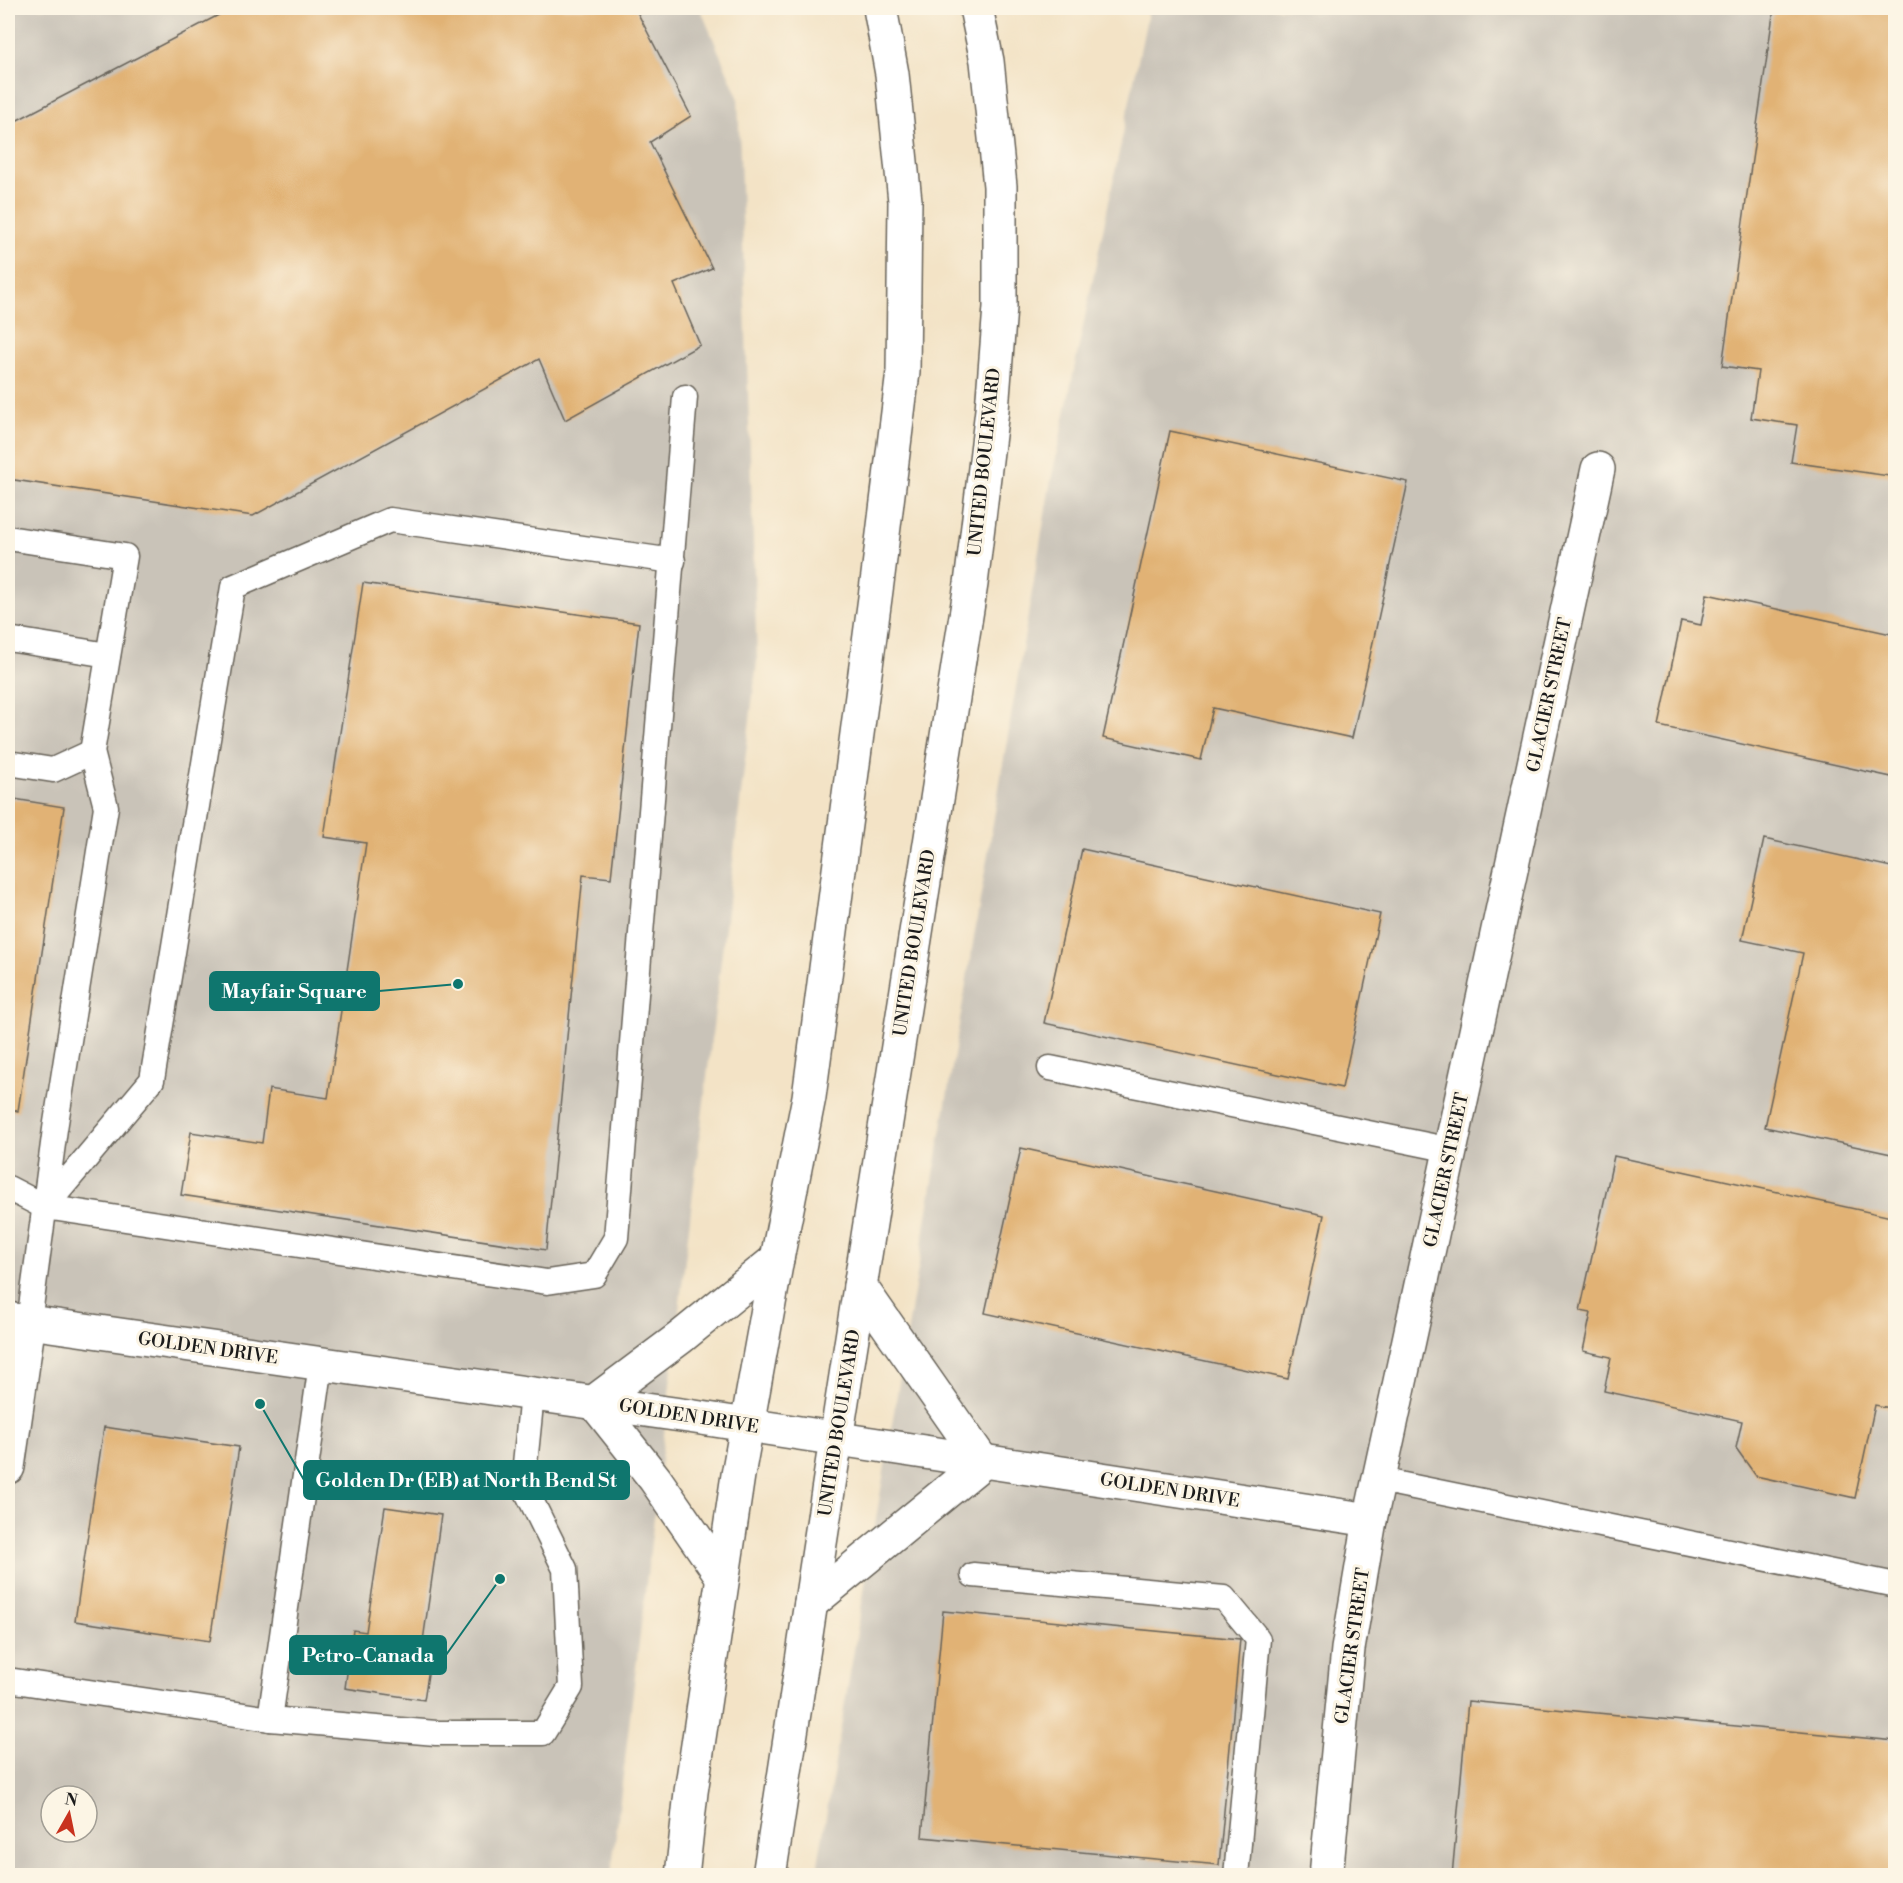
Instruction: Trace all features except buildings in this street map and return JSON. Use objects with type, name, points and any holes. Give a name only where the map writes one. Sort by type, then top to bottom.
[{"type":"main road","points":[[682,1875],[722,1576],[777,1259],[809,1097],[903,372],[905,201],[892,74],[880,8]]},
{"type":"main road","name":"UNITED BOULEVARD","points":[[770,1875],[836,1439],[971,584],[992,410],[1000,307],[1000,186],[987,61],[976,8]]},
{"type":"main road","name":"GLACIER STREET","points":[[1326,1875],[1348,1649],[1370,1520],[1598,469]]},
{"type":"main road","points":[[722,1576],[655,1479],[594,1402],[777,1259]]},
{"type":"main road","points":[[811,1603],[983,1462],[860,1286]]},
{"type":"main road","points":[[8,1467],[18,1320]]},
{"type":"main road","name":"GOLDEN DRIVE","points":[[18,1320],[594,1402],[1370,1520]]},
{"type":"lane","points":[[8,1188],[45,1207],[548,1282],[594,1275],[616,1238],[685,397]]},
{"type":"lane","points":[[45,1207],[152,1080],[233,587],[390,520],[673,561]]},
{"type":"lane","points":[[8,538],[125,556],[92,752],[106,807],[55,1129],[45,1207],[18,1320]]},
{"type":"lane","points":[[8,639],[108,655]]},
{"type":"lane","points":[[8,763],[53,770],[92,752]]},
{"type":"lane","points":[[1050,1068],[1451,1150]]},
{"type":"lane","points":[[270,1719],[321,1364]]},
{"type":"lane","points":[[8,1680],[270,1719],[436,1733],[543,1733],[571,1687],[565,1569],[523,1484],[532,1394]]},
{"type":"lane","points":[[1379,1480],[1896,1586]]},
{"type":"lane","points":[[973,1575],[1224,1598],[1258,1639],[1236,1875]]},
{"type":"shaded area","points":[[8,8],[700,8],[738,97],[757,661],[611,1875],[8,1876]]},
{"type":"shaded area","points":[[1149,8],[1895,8],[1895,1875],[816,1876],[1049,491]]},
{"type":"place","name":"Mayfair Square","points":[[458,984]]},
{"type":"place","name":"Golden Dr (EB) at North Bend St","points":[[260,1404]]},
{"type":"place","name":"Petro-Canada","points":[[500,1579]]}]
